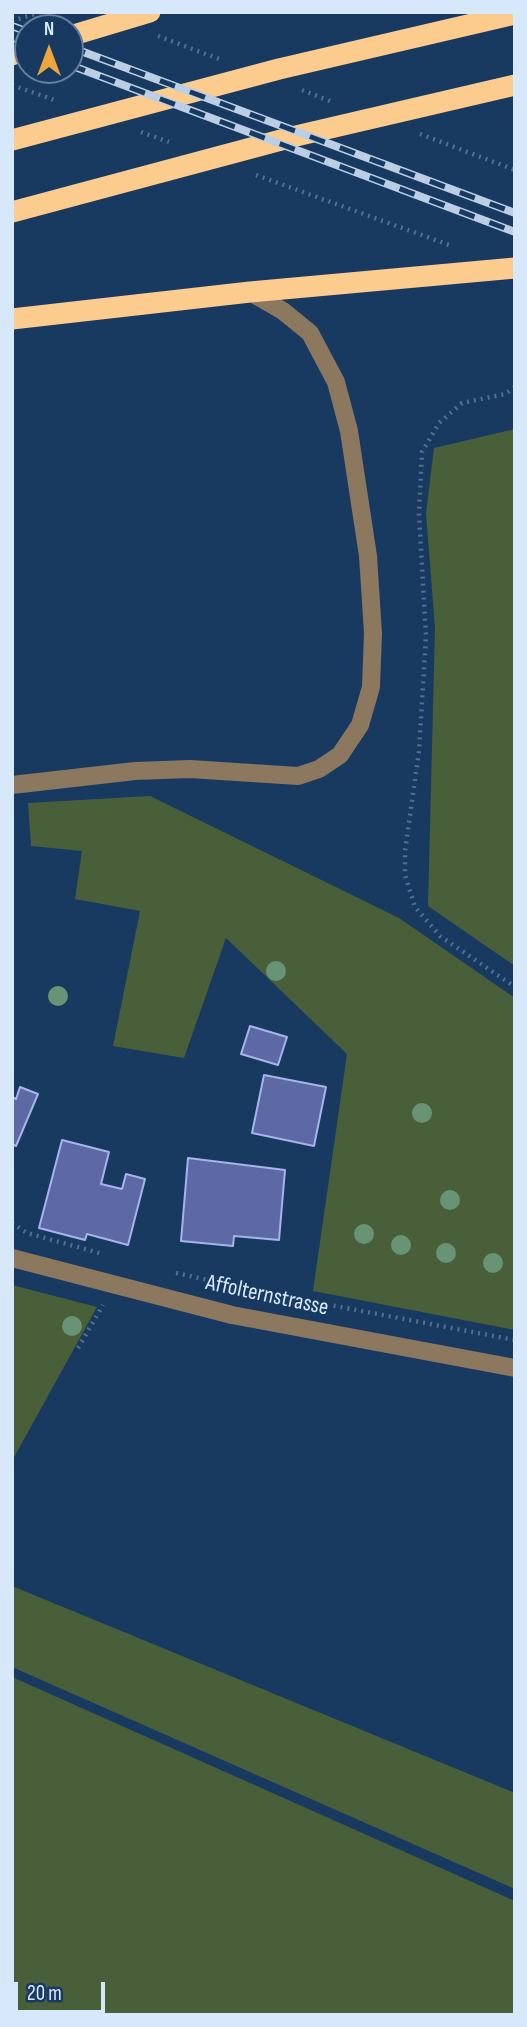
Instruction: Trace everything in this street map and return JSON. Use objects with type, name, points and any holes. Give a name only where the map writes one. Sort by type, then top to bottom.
[{"type":"highway","points":[[84,32],[150,12]]},
{"type":"highway","points":[[19,139],[376,46],[515,14]]},
{"type":"highway","points":[[12,212],[138,177],[515,85]]},
{"type":"highway","points":[[12,319],[250,292],[515,268]]},
{"type":"street","points":[[12,785],[176,769],[298,776],[319,769],[340,755],[360,725],[371,687],[373,633],[368,556],[349,431],[336,382],[310,333],[283,311],[250,292]]},
{"type":"street","name":"Affolternstrasse","points":[[12,1258],[114,1286],[309,1331],[515,1368]]},
{"type":"path","points":[[12,21],[41,12]]},
{"type":"path","points":[[12,85],[64,104]]},
{"type":"path","points":[[128,127],[179,146]]},
{"type":"path","points":[[243,170],[461,250]]},
{"type":"path","points":[[515,387],[505,394],[462,403],[439,422],[422,452],[419,514],[426,636],[419,751],[411,799],[405,875],[415,906],[440,936],[515,987]]},
{"type":"path","points":[[12,1223],[27,1233],[113,1256]]},
{"type":"path","points":[[163,1270],[277,1296],[515,1340]]},
{"type":"path","points":[[78,1348],[114,1286]]},
{"type":"green space","points":[[515,429],[515,966],[428,906],[435,628],[426,513],[434,448]]},
{"type":"green space","points":[[150,796],[399,918],[515,998],[515,1330],[313,1291],[347,1054],[226,938],[184,1058],[113,1046],[140,911],[75,899],[82,851],[31,846],[28,803]]},
{"type":"green space","points":[[12,1285],[97,1307],[12,1461]]},
{"type":"green space","points":[[12,1586],[515,1793],[515,1889],[12,1667]]},
{"type":"green space","points":[[12,1677],[515,1901],[515,2015],[12,2015]]},
{"type":"building","points":[[250,1026],[287,1037],[278,1065],[241,1054]]},
{"type":"building","points":[[264,1075],[326,1087],[314,1146],[252,1133]]},
{"type":"building","points":[[20,1087],[38,1094],[16,1146],[12,1144],[12,1097],[16,1099]]},
{"type":"building","points":[[62,1140],[109,1152],[101,1184],[122,1189],[126,1174],[145,1179],[128,1245],[87,1234],[85,1240],[39,1228]]},
{"type":"building","points":[[188,1158],[285,1170],[279,1240],[234,1236],[233,1246],[181,1241]]},
{"type":"railway","points":[[84,52],[515,213]]},
{"type":"railway","points":[[84,70],[515,232]]}]
